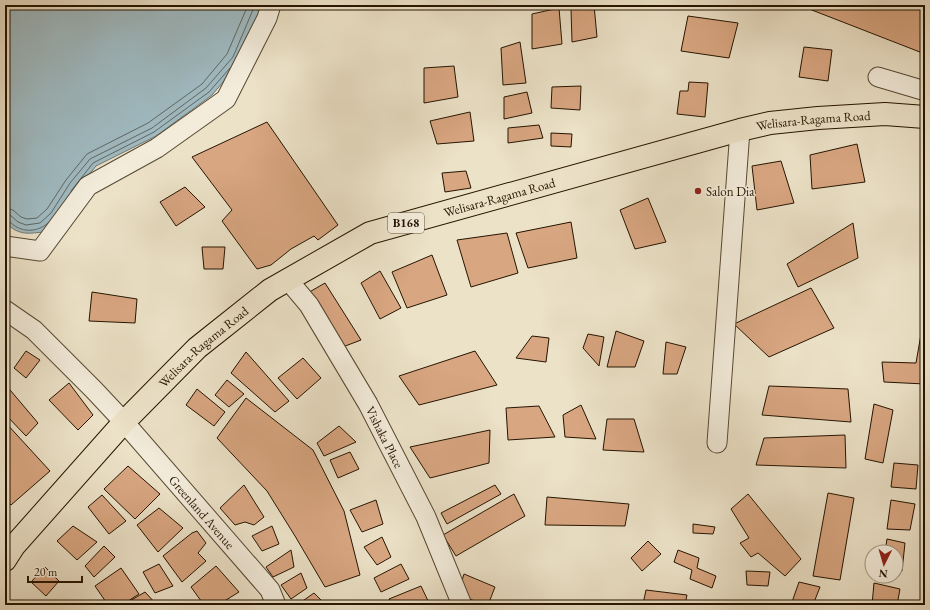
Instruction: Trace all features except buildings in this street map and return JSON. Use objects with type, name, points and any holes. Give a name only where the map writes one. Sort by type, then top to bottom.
[{"type":"main road","name":"Welisara-Ragama Road","points":[[8,548],[124,422],[197,348],[270,290],[370,233],[740,130],[770,123],[818,118],[884,114],[925,117]]},
{"type":"street","points":[[5,246],[40,251],[88,186],[157,148],[226,99],[267,18],[271,5]]},
{"type":"street","points":[[878,77],[925,90]]},
{"type":"street","points":[[717,443],[740,130]]},
{"type":"street","name":"Vishaka Place","points":[[288,280],[309,305],[368,404],[426,517],[462,605]]},
{"type":"street","name":"Greenland Avenue","points":[[5,310],[34,330],[124,422],[270,590],[276,605]]},
{"type":"water","points":[[5,5],[265,5],[240,62],[212,95],[156,136],[96,166],[43,232],[22,233],[5,222]]},
{"type":"place","name":"Salon Dia","points":[[698,191]]}]
